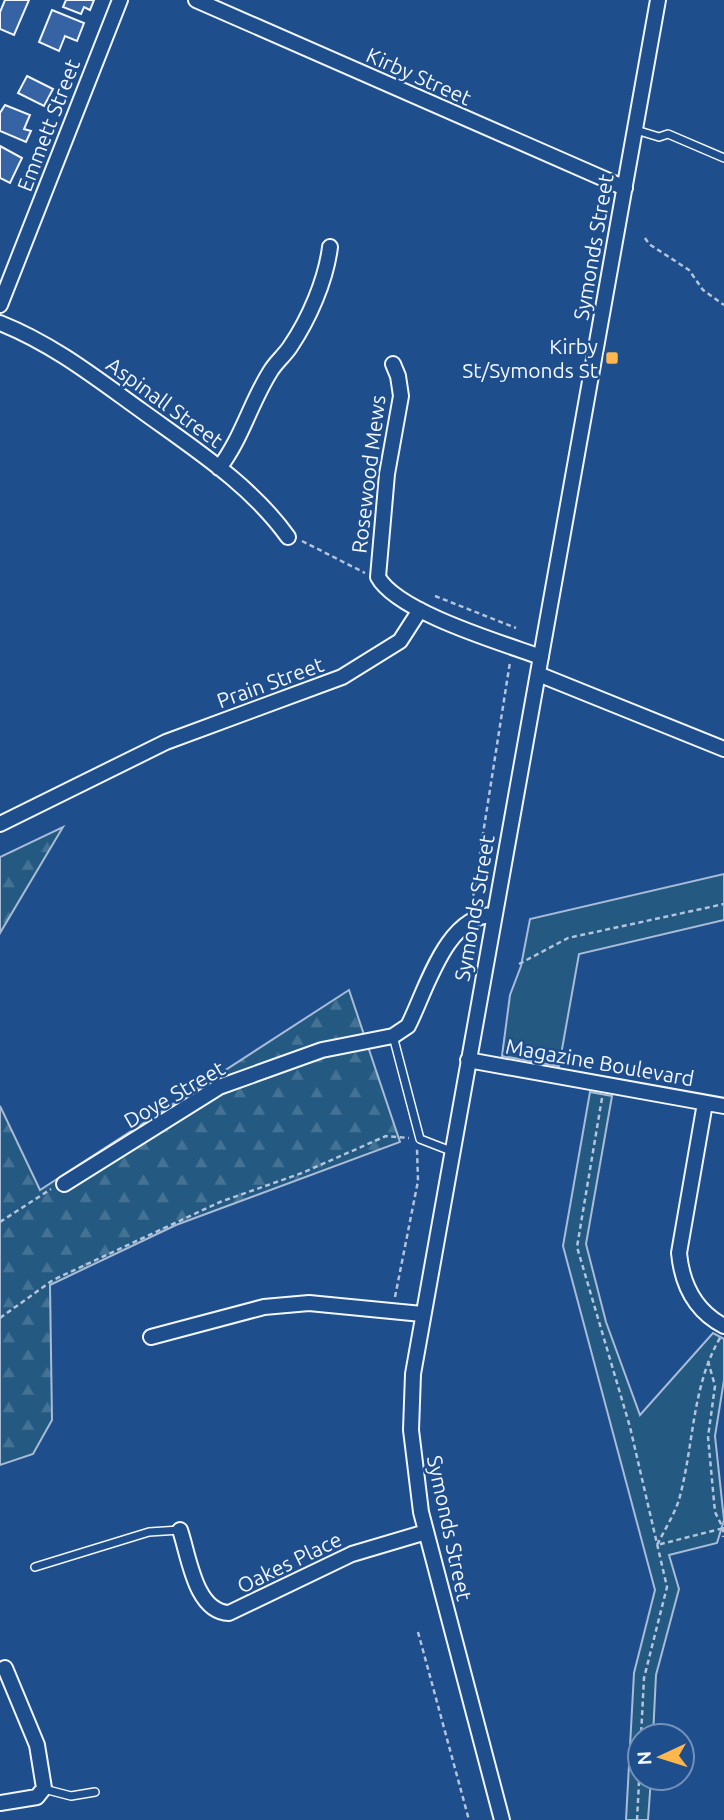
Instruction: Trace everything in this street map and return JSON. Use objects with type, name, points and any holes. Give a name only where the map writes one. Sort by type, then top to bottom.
[{"type":"street","name":"Emmett Street","points":[[0,305],[120,0]]},
{"type":"street","name":"Kirby Street","points":[[196,0],[625,188]]},
{"type":"street","name":"Symonds Street","points":[[502,1820],[426,1532],[411,1430],[413,1374],[659,0]]},
{"type":"street","points":[[219,468],[235,445],[270,372],[299,331],[325,274],[330,247]]},
{"type":"street","name":"Aspinall Street","points":[[0,324],[28,334],[64,355],[219,468],[272,516],[288,537]]},
{"type":"street","name":"Rosewood Mews","points":[[393,364],[401,396],[387,474],[378,577],[392,594],[420,610]]},
{"type":"street","points":[[420,610],[541,657]]},
{"type":"street","name":"Prain Street","points":[[0,824],[166,742],[342,677],[400,641],[420,610]]},
{"type":"street","points":[[538,674],[724,749]]},
{"type":"street","points":[[393,1036],[408,1026],[451,940],[469,921],[494,915]]},
{"type":"street","name":"Doye Street","points":[[64,1184],[219,1087],[322,1050],[393,1036]]},
{"type":"street","name":"Magazine Boulevard","points":[[468,1060],[724,1106]]},
{"type":"street","points":[[705,1103],[678,1253],[680,1270],[694,1301],[724,1326]]},
{"type":"street","points":[[150,1337],[264,1307],[297,1304],[358,1306],[422,1314]]},
{"type":"street","name":"Oakes Place","points":[[180,1530],[206,1602],[216,1611],[229,1613],[352,1554],[426,1532]]},
{"type":"street","points":[[0,1803],[37,1797],[44,1789],[37,1745],[8,1666]]},
{"type":"lane","points":[[636,130],[659,137],[668,134],[724,158]]},
{"type":"lane","points":[[393,1036],[419,1139],[451,1151]]},
{"type":"lane","points":[[35,1567],[149,1532],[180,1530]]},
{"type":"lane","points":[[44,1789],[71,1796],[95,1792]]},
{"type":"path","points":[[645,238],[649,244],[689,270],[703,290],[724,304]]},
{"type":"path","points":[[288,537],[321,550],[350,568],[378,577]]},
{"type":"path","points":[[435,596],[516,628]]},
{"type":"path","points":[[469,921],[511,655]]},
{"type":"path","points":[[519,964],[568,938],[724,904]]},
{"type":"path","points":[[604,1085],[577,1247],[630,1427],[667,1587],[645,1678],[642,1722]]},
{"type":"path","points":[[0,1318],[53,1280],[220,1202],[302,1173],[386,1136],[419,1139],[416,1153],[418,1181],[395,1299]]},
{"type":"path","points":[[0,1222],[42,1192],[64,1184]]},
{"type":"path","points":[[657,1545],[680,1498],[696,1404],[708,1361],[724,1333]]},
{"type":"path","points":[[708,1361],[715,1387],[708,1437],[715,1512],[724,1528],[723,1537]]},
{"type":"path","points":[[657,1545],[724,1528]]},
{"type":"path","points":[[418,1632],[469,1820]]},
{"type":"path","points":[[637,1820],[638,1792]]},
{"type":"green space","points":[[63,827],[0,933],[0,857]]},
{"type":"green space","points":[[724,874],[724,920],[579,954],[559,1066],[502,1056],[510,995],[521,966],[530,919]]},
{"type":"green space","points":[[349,990],[400,1142],[176,1225],[50,1285],[52,1420],[33,1454],[0,1465],[0,1106],[40,1190]]},
{"type":"green space","points":[[590,1092],[612,1096],[586,1244],[606,1322],[640,1415],[713,1333],[724,1339],[724,1380],[715,1436],[724,1520],[717,1543],[669,1555],[679,1589],[656,1675],[654,1722],[631,1722],[634,1673],[655,1590],[563,1246]]},
{"type":"green space","points":[[628,1792],[650,1792],[648,1820],[626,1820]]},
{"type":"building","points":[[5,0],[29,0],[14,35],[0,29],[0,12]]},
{"type":"building","points":[[66,0],[94,0],[90,10],[84,7],[81,14],[63,7]]},
{"type":"building","points":[[52,10],[84,23],[77,41],[65,36],[59,51],[39,42]]},
{"type":"building","points":[[27,76],[53,89],[44,106],[18,93]]},
{"type":"building","points":[[5,105],[30,115],[24,129],[31,131],[26,142],[0,131],[0,113]]},
{"type":"building","points":[[0,146],[22,158],[10,183],[0,178]]},
{"type":"place","name":"Kirby St/Symonds St","points":[[612,358]]}]
